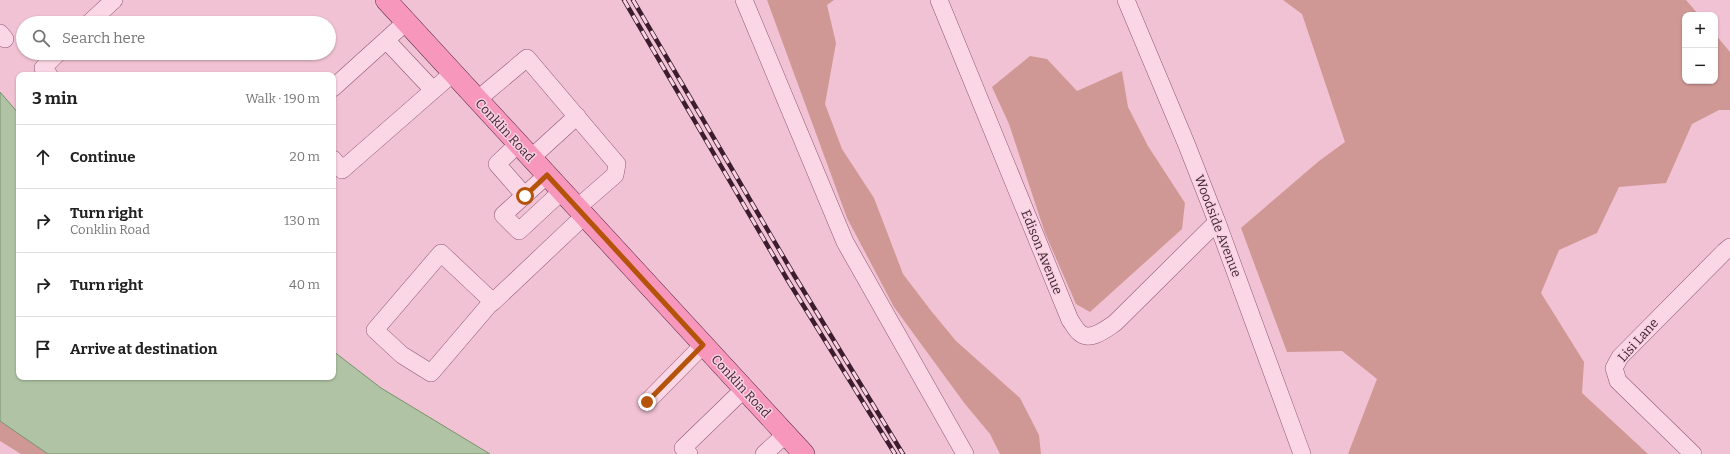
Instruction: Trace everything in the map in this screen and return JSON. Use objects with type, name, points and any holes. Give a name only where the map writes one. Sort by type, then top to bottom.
[{"type":"main road","name":"Conklin Road","points":[[386,0],[804,454]]},
{"type":"street","points":[[97,16],[114,0]]},
{"type":"street","points":[[744,0],[845,242],[965,454]]},
{"type":"street","name":"Edison Avenue","points":[[939,0],[1070,320],[1080,334],[1087,336],[1099,333],[1115,323],[1217,222]]},
{"type":"street","name":"Woodside Avenue","points":[[1126,0],[1217,222],[1302,454]]},
{"type":"street","points":[[336,85],[406,22]]},
{"type":"street","points":[[386,40],[433,90]]},
{"type":"street","points":[[477,100],[527,58],[617,164],[615,175],[493,302],[431,373],[402,355],[375,330],[441,253],[493,302]]},
{"type":"street","points":[[46,72],[43,68],[51,60]]},
{"type":"street","points":[[336,163],[342,170],[453,73]]},
{"type":"street","points":[[525,196],[497,164],[525,151],[577,116]]},
{"type":"street","points":[[547,175],[503,215],[519,231],[562,192]]},
{"type":"street","name":"Lisi Lane","points":[[1693,454],[1618,381],[1614,368],[1620,357],[1730,247]]},
{"type":"street","points":[[647,402],[703,345]]},
{"type":"street","points":[[689,454],[683,448],[744,389]]},
{"type":"street","points":[[764,454],[786,434]]},
{"type":"shaded area","points":[[767,0],[834,0],[827,5],[836,43],[825,104],[842,149],[874,198],[903,274],[956,341],[1020,398],[1039,435],[1041,454],[1000,454],[990,434],[965,404],[894,307],[847,218]]},
{"type":"shaded area","points":[[1283,0],[1686,0],[1696,12],[1682,12],[1682,84],[1718,84],[1718,38],[1730,52],[1730,110],[1719,110],[1692,124],[1666,183],[1619,187],[1597,233],[1559,250],[1541,293],[1584,362],[1582,393],[1648,454],[1348,454],[1377,379],[1342,351],[1287,352],[1241,228],[1319,161],[1345,142],[1302,14]]},
{"type":"shaded area","points":[[1030,56],[1047,59],[1077,91],[1122,71],[1128,107],[1148,146],[1185,203],[1182,229],[1090,312],[1076,304],[1045,233],[1009,124],[992,87]]},
{"type":"shaded area","points":[[0,92],[16,111],[16,380],[336,380],[336,353],[381,388],[490,454],[48,454],[0,421]]},
{"type":"shaded area","points":[[0,421],[48,454],[21,454],[0,441]]},
{"type":"railway","points":[[624,0],[787,279],[895,454]]},
{"type":"railway","points":[[633,0],[794,275],[903,454]]},
{"type":"route","points":[[525,196],[547,175],[703,345],[647,402]]}]
